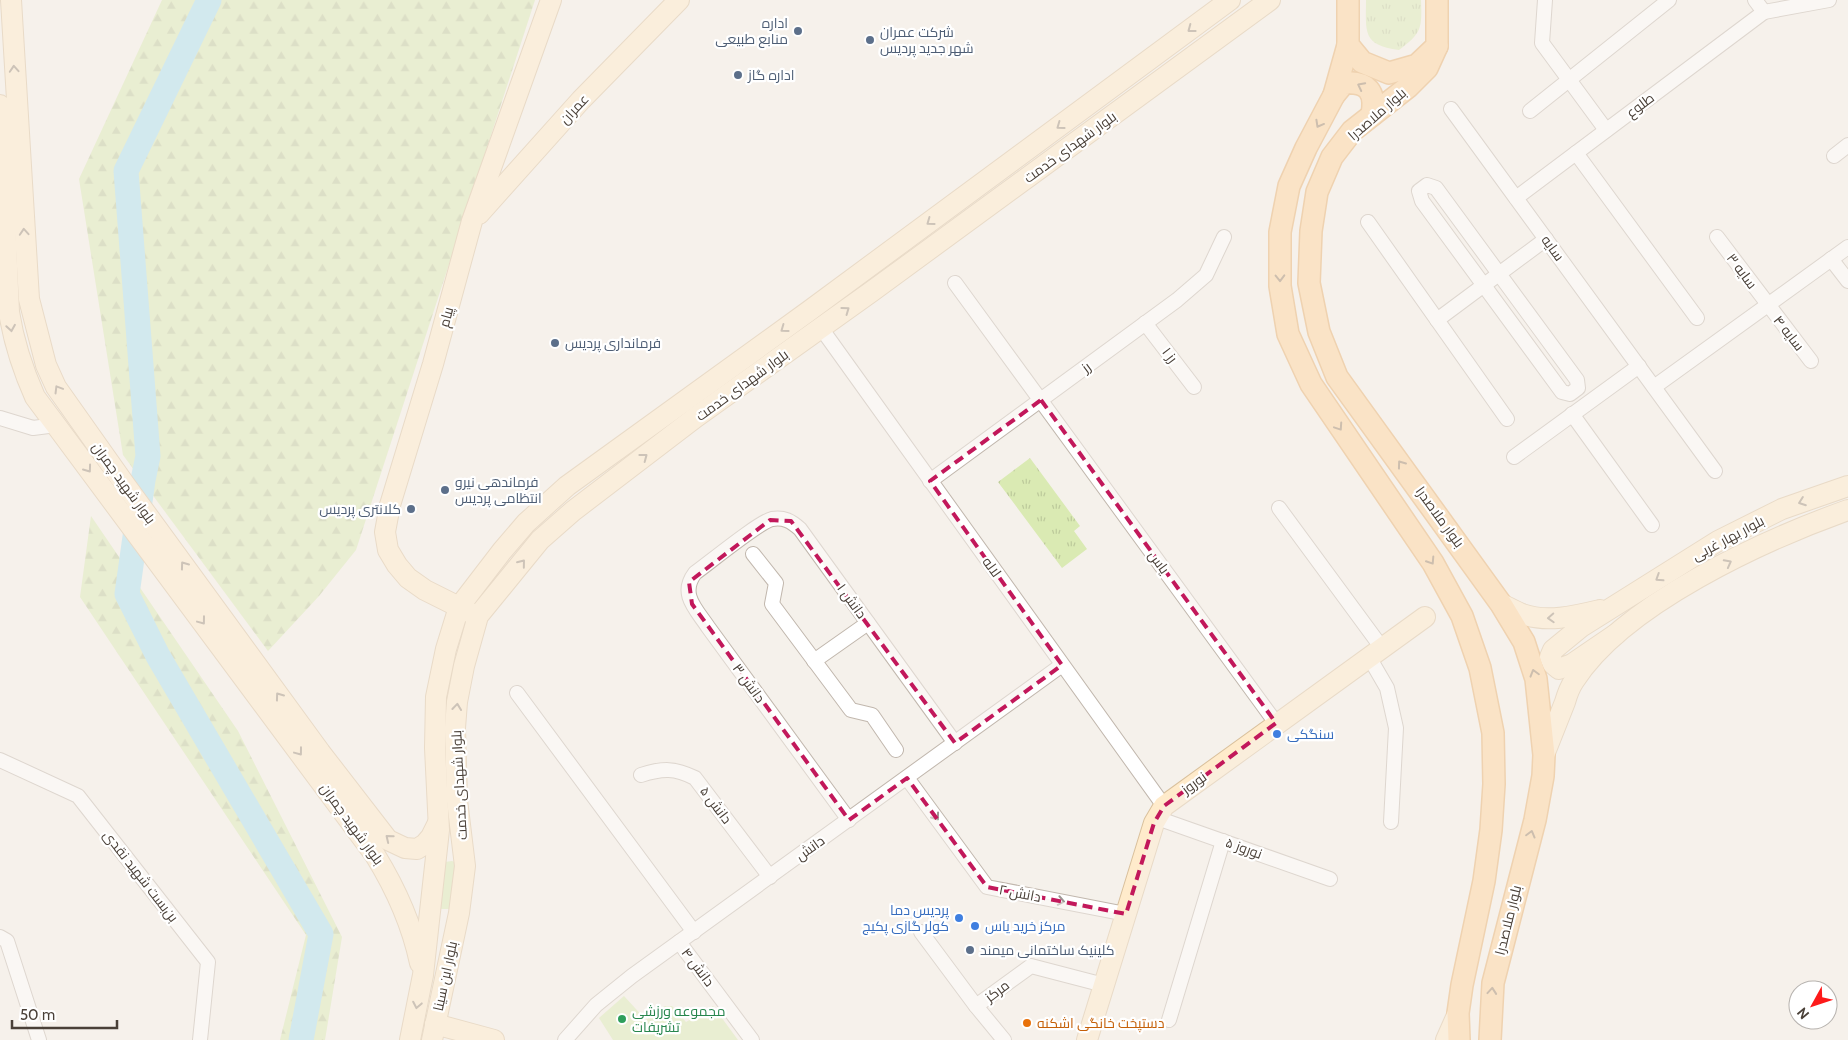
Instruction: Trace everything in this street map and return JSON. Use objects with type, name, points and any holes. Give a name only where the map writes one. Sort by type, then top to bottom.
[{"type":"main road","name":"بلوار شهید چمران","points":[[11,0],[29,299],[46,365],[56,387],[320,752],[388,840],[405,848],[417,849],[447,860]]},
{"type":"main road","name":"پیام","points":[[478,616],[425,590],[408,578],[397,566],[388,550],[385,532],[390,505],[433,364],[472,221],[550,0]]},
{"type":"main road","name":"عمران","points":[[472,221],[580,100],[679,0]]},
{"type":"main road","name":"بلوار شهدای خدمت","points":[[459,913],[438,826],[435,748],[436,697],[446,649],[459,607],[502,551],[526,523],[567,486],[816,306],[1230,0]]},
{"type":"main road","name":"بلوار شهدای خدمت","points":[[447,860],[461,835],[455,767],[457,702],[464,666],[478,616],[540,540],[574,511],[696,417],[1270,0]]},
{"type":"main road","points":[[1338,0],[1348,45],[1362,62],[1389,73],[1417,65],[1436,46],[1437,0]]},
{"type":"main road","points":[[1334,95],[1348,45],[1348,0]]},
{"type":"main road","name":"بلوار ملاصدرا","points":[[1436,46],[1427,68],[1408,87],[1352,131],[1332,157],[1317,192],[1311,231],[1308,282],[1318,332],[1337,377],[1501,604],[1524,642],[1536,679],[1544,755],[1543,776],[1535,820],[1493,983],[1490,1040]]},
{"type":"main road","points":[[1372,115],[1374,104],[1372,93],[1360,84],[1344,83],[1334,95],[1306,148],[1289,186],[1280,232],[1280,286],[1288,334],[1311,384],[1433,563],[1462,616],[1480,668],[1493,732],[1494,784],[1491,830],[1484,881],[1458,1013],[1460,1040]]},
{"type":"main road","name":"بلوار شهید چمران","points":[[0,105],[6,282],[13,339],[22,368],[35,398],[376,855],[390,880],[413,935],[423,975]]},
{"type":"main road","points":[[56,425],[73,411]]},
{"type":"main road","name":"بلوار بهار غربی","points":[[1848,486],[1782,509],[1718,541],[1569,637],[1553,650],[1550,656],[1553,664],[1559,669],[1572,664],[1682,587],[1731,561],[1791,531],[1848,510]]},
{"type":"main road","points":[[1501,604],[1523,614],[1542,618],[1573,617],[1616,606]]},
{"type":"main road","name":"نوروز","points":[[1160,812],[1276,724],[1424,617]]},
{"type":"main road","points":[[1544,755],[1573,682],[1597,651],[1621,629]]},
{"type":"main road","points":[[1094,1038],[1104,985],[1160,812]]},
{"type":"main road","points":[[417,849],[426,844],[438,826]]},
{"type":"main road","points":[[438,826],[441,839],[448,847],[453,847],[461,835]]},
{"type":"main road","name":"بلوار ابن سینا","points":[[410,1040],[423,975],[428,940],[429,908],[447,860]]},
{"type":"main road","points":[[390,880],[408,897],[445,916],[459,913]]},
{"type":"main road","name":"بلوار ابن سینا","points":[[433,1032],[459,913]]},
{"type":"main road","points":[[1446,1040],[1458,1013]]},
{"type":"main road","points":[[433,1032],[494,1040]]},
{"type":"street","points":[[1545,0],[1542,43],[1606,130]]},
{"type":"street","points":[[1530,111],[1669,0]]},
{"type":"street","points":[[1755,0],[1764,12],[1829,0]]},
{"type":"street","name":"طلوع","points":[[1516,198],[1764,12]]},
{"type":"street","name":"سایه","points":[[1452,110],[1715,471]]},
{"type":"street","points":[[1834,156],[1848,145]]},
{"type":"street","points":[[1576,153],[1697,318]]},
{"type":"street","points":[[1427,185],[1436,188],[1499,274],[1576,380],[1578,388],[1570,394],[1562,392],[1422,201],[1419,191],[1427,185]]},
{"type":"street","points":[[1368,222],[1507,419]]},
{"type":"street","name":"رز","points":[[930,481],[1146,323],[1206,275],[1224,237]]},
{"type":"street","name":"سایه ۳","points":[[1717,237],[1768,305]]},
{"type":"street","points":[[1437,320],[1546,239]]},
{"type":"street","points":[[1654,387],[1848,247]]},
{"type":"street","points":[[1831,259],[1848,281]]},
{"type":"street","name":"یاس","points":[[955,282],[1276,724]]},
{"type":"street","name":"سایه ۴","points":[[1768,305],[1811,361]]},
{"type":"street","name":"رز ۱","points":[[1146,323],[1194,387]]},
{"type":"street","name":"لاله","points":[[821,328],[1062,665],[1160,812]]},
{"type":"street","points":[[1514,457],[1639,366]]},
{"type":"street","points":[[1572,414],[1652,525]]},
{"type":"street","points":[[0,418],[32,428],[56,425]]},
{"type":"street","points":[[1279,508],[1375,653],[1387,688],[1396,728],[1391,822]]},
{"type":"street","name":"دانش ۱","points":[[727,550],[770,520],[781,518],[792,521],[800,529],[955,743]]},
{"type":"street","name":"دانش ۳","points":[[727,550],[695,573],[689,582],[688,591],[692,604],[849,820]]},
{"type":"street","points":[[753,554],[776,583],[772,604],[814,662],[850,710],[872,715],[896,750]]},
{"type":"street","points":[[814,662],[868,623]]},
{"type":"street","name":"دانش","points":[[565,1040],[596,1005],[679,942],[1062,665]]},
{"type":"street","points":[[517,693],[694,932]]},
{"type":"street","name":"بن‌بست شهید نقدی","points":[[0,760],[78,796],[208,962],[200,1040]]},
{"type":"street","name":"دانش ۵","points":[[641,774],[657,770],[679,770],[696,778],[770,877]]},
{"type":"street","name":"دانش ۲","points":[[907,778],[987,887],[1126,914]]},
{"type":"street","name":"نوروز ۵","points":[[1160,812],[1222,841],[1330,879]]},
{"type":"street","points":[[1169,1020],[1222,841]]},
{"type":"street","name":"مرکز","points":[[921,932],[976,1006],[1031,966],[1104,985]]},
{"type":"street","points":[[0,937],[7,941],[39,1040]]},
{"type":"street","name":"دانش ۴","points":[[679,942],[752,1040]]},
{"type":"street","points":[[976,1006],[1004,1040]]},
{"type":"highlighted area","points":[[1041,400],[1276,723],[1164,806],[1154,823],[1126,914],[987,887],[907,778],[849,820],[692,604],[689,582],[770,520],[791,521],[955,743],[1062,665],[930,481]]},
{"type":"green space","points":[[162,0],[535,0],[356,550],[319,596],[268,651],[123,455],[79,179]]},
{"type":"green space","points":[[1366,0],[1421,0],[1421,24],[1416,34],[1399,50],[1378,45],[1372,40],[1367,29]]},
{"type":"green space","points":[[1030,458],[1080,526],[1074,531],[1087,549],[1062,568],[998,482]]},
{"type":"green space","points":[[91,516],[238,731],[342,937],[325,1040],[280,1040],[306,935],[80,597]]},
{"type":"green space","points":[[452,861],[459,864],[450,909],[442,909],[436,907],[445,862]]},
{"type":"green space","name":"مجموعه ورزشی تشریفات","points":[[624,996],[646,1020],[665,1006],[672,1006],[686,1022],[713,1006],[738,1040],[613,1040],[599,1018]]},
{"type":"waterway","points":[[209,0],[126,171],[148,456],[127,594],[158,656],[321,934],[301,1040]]},
{"type":"place","name":"اداره منابع طبیعی","points":[[798,31]]},
{"type":"place","name":"شرکت عمران شهر جدید پردیس","points":[[870,40]]},
{"type":"place","name":"اداره گاز","points":[[738,75]]},
{"type":"place","name":"فرمانداری پردیس","points":[[555,343]]},
{"type":"place","name":"فرماندهی نیرو انتظامی پردیس","points":[[445,490]]},
{"type":"place","name":"کلانتری پردیس","points":[[411,509]]},
{"type":"place","name":"سنگکی","points":[[1277,734]]},
{"type":"place","name":"پردیس دما کولر گازی پکیج","points":[[959,918]]},
{"type":"place","name":"مرکز خرید یاس","points":[[975,926]]},
{"type":"place","name":"کلینیک ساختمانی میمند","points":[[970,950]]},
{"type":"place","name":"مجموعه ورزشی تشریفات","points":[[622,1019]]},
{"type":"place","name":"دستپخت خانگی اشکنه","points":[[1027,1023]]}]
